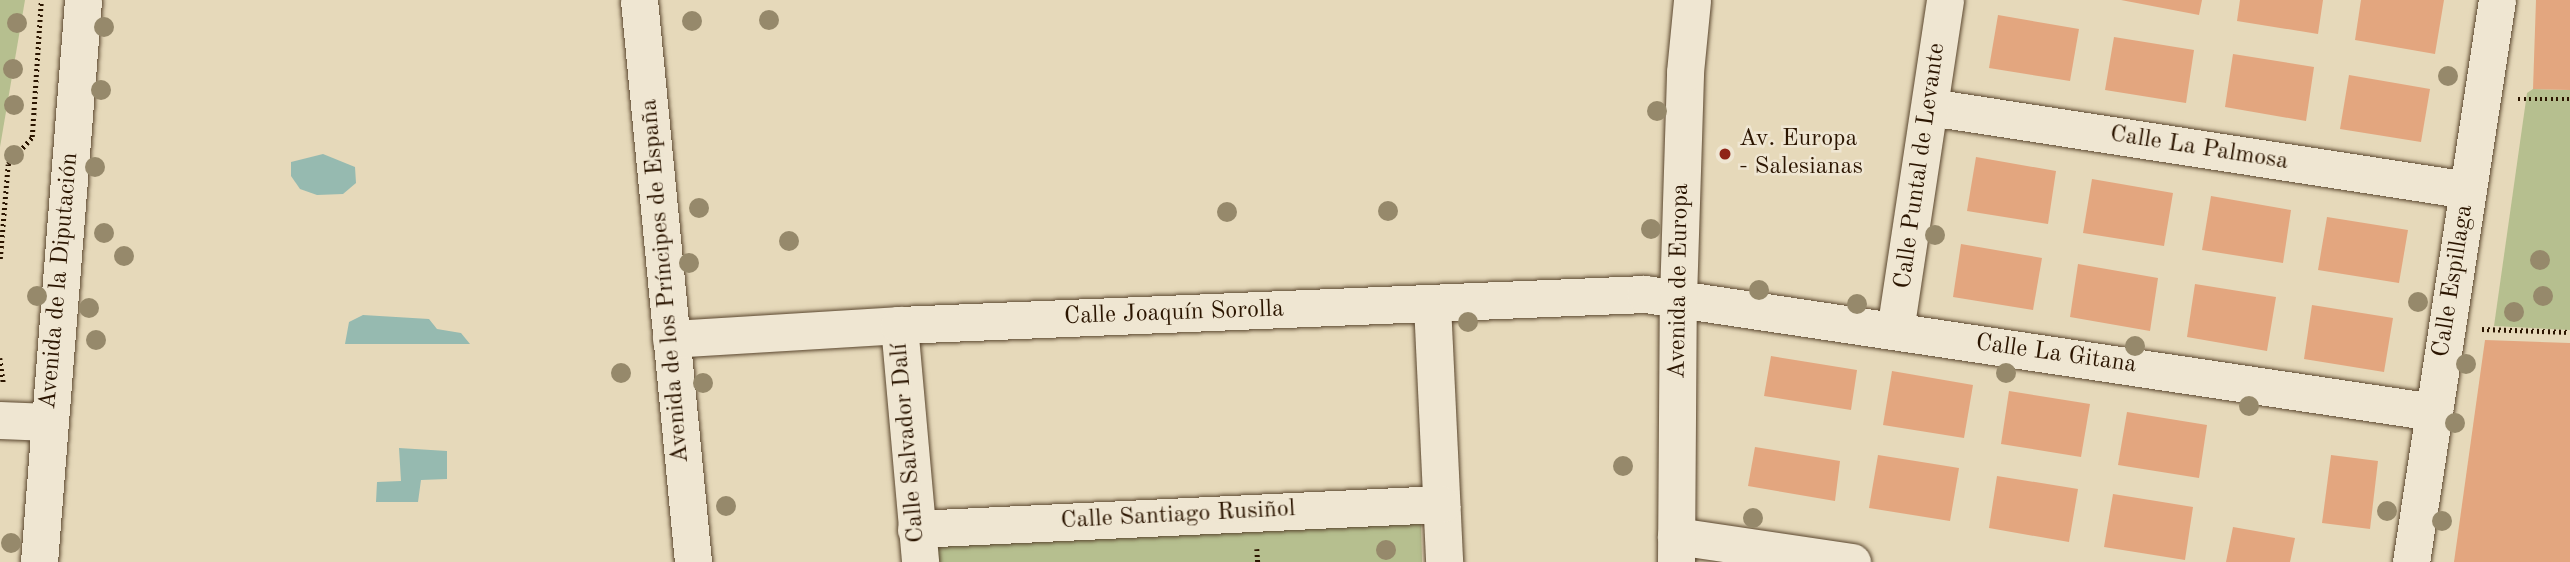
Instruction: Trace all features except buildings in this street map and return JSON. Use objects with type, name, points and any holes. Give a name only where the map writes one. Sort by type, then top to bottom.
[{"type":"street","name":"Avenida de la Diputación","points":[[39,562],[83,0]]},
{"type":"street","name":"Avenida de los Príncipes de España","points":[[639,0],[693,562]]},
{"type":"street","name":"Avenida de Europa","points":[[1676,549],[1678,298],[1685,72],[1692,0]]},
{"type":"street","name":"Calle Puntal de Levante","points":[[1895,331],[1945,0]]},
{"type":"street","name":"Calle Espillaga","points":[[2411,562],[2497,0]]},
{"type":"street","name":"Calle La Palmosa","points":[[1930,107],[2468,190]]},
{"type":"street","name":"Calle Joaquín Sorolla","points":[[671,339],[899,325],[1645,295],[1678,298]]},
{"type":"street","name":"Calle La Gitana","points":[[1678,298],[2434,412]]},
{"type":"street","points":[[1432,304],[1444,562]]},
{"type":"street","name":"Calle Salvador Dalí","points":[[899,325],[918,545]]},
{"type":"street","points":[[0,420],[49,422]]},
{"type":"street","name":"Calle Santiago Rusiñol","points":[[918,545],[1441,504]]},
{"type":"street","points":[[1676,549],[1852,562]]},
{"type":"path","points":[[0,259],[8,164],[32,136],[41,0]]},
{"type":"path","points":[[2473,329],[2570,332]]},
{"type":"green space","points":[[0,0],[25,0],[0,147]]},
{"type":"green space","points":[[2533,89],[2570,90],[2570,330],[2494,326],[2527,93]]},
{"type":"green space","points":[[1421,522],[1422,562],[938,562],[936,544]]},
{"type":"water","points":[[323,154],[355,167],[356,183],[343,194],[317,195],[300,189],[291,176],[291,162]]},
{"type":"water","points":[[363,315],[429,319],[437,329],[461,333],[470,344],[345,344],[349,322]]},
{"type":"water","points":[[399,448],[447,451],[447,479],[421,480],[418,502],[376,502],[377,482],[401,481]]},
{"type":"place","name":"Av. Europa - Salesianas","points":[[1725,154]]}]
